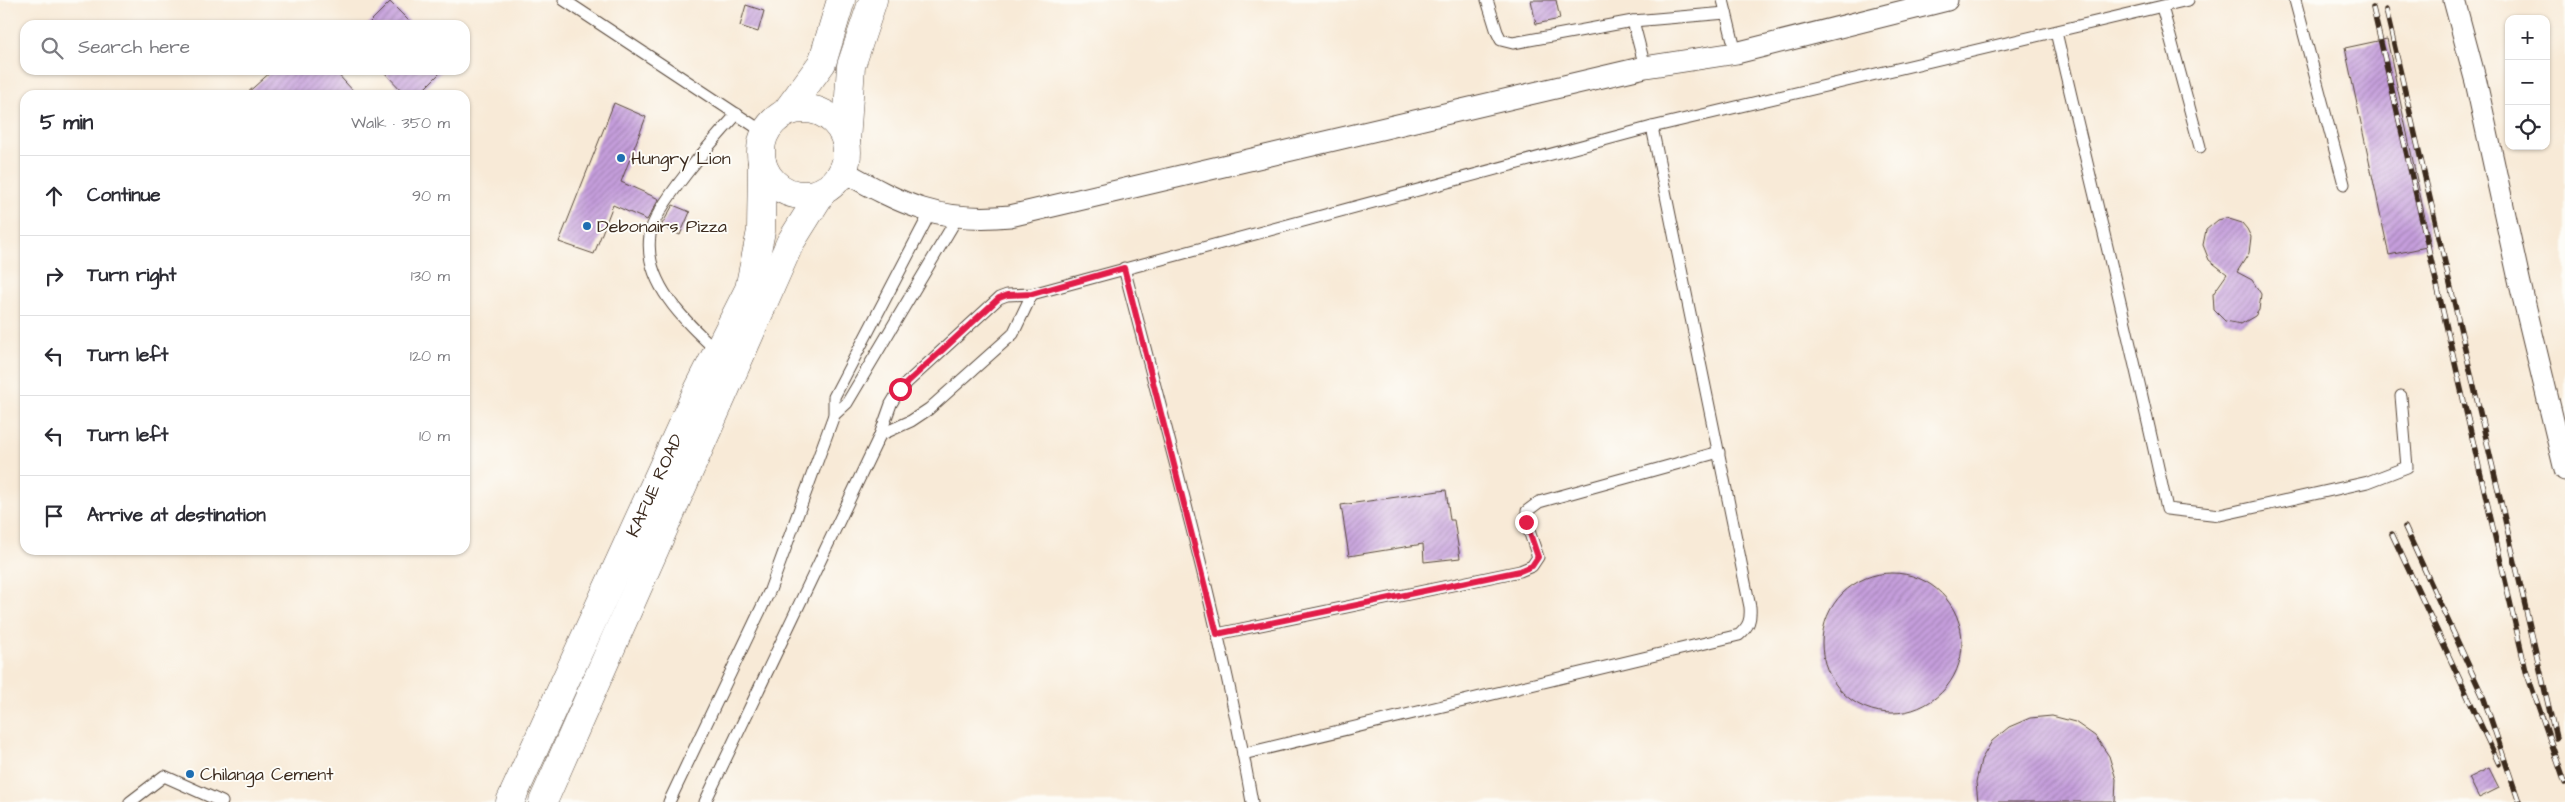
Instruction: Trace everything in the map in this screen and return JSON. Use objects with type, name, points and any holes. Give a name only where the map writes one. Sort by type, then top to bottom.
[{"type":"highway","points":[[841,0],[822,63],[786,112],[774,121],[765,133],[760,147],[762,162],[768,176],[778,187],[800,195],[822,192],[834,183],[842,171],[847,157],[846,142],[851,66],[873,0]]},
{"type":"highway","points":[[786,112],[811,109],[823,113],[841,130],[846,142]]},
{"type":"highway","name":"KAFUE ROAD","points":[[510,802],[717,351],[749,290],[761,231],[762,162]]},
{"type":"highway","name":"KAFUE ROAD","points":[[543,802],[790,243],[822,192]]},
{"type":"street","points":[[842,171],[892,199],[930,213],[957,218],[985,219],[1010,216],[1645,67],[1736,53],[1947,0]]},
{"type":"street","points":[[2454,0],[2476,82],[2520,284],[2565,470]]},
{"type":"lane","points":[[564,0],[765,133]]},
{"type":"lane","points":[[1488,0],[1501,40],[1513,43],[1633,22],[1726,13]]},
{"type":"lane","points":[[1723,0],[1736,53]]},
{"type":"lane","points":[[705,802],[880,435],[891,404],[900,389],[914,375],[994,302],[1007,295],[1032,294],[1652,127],[2188,0]]},
{"type":"lane","points":[[2295,0],[2344,184]]},
{"type":"lane","points":[[2162,7],[2200,147]]},
{"type":"lane","points":[[1633,22],[1645,67]]},
{"type":"lane","points":[[2056,32],[2168,509],[2220,515],[2368,482],[2407,467],[2401,396]]},
{"type":"lane","points":[[717,351],[674,309],[650,257],[650,234],[658,215],[703,151],[736,114]]},
{"type":"lane","points":[[1243,754],[1738,635],[1747,628],[1751,620],[1750,607],[1652,127]]},
{"type":"lane","points":[[669,802],[770,590],[834,415],[834,397],[930,213]]},
{"type":"lane","points":[[834,415],[847,403],[957,218]]},
{"type":"lane","points":[[1124,268],[1217,634],[1252,802]]},
{"type":"lane","points":[[880,435],[911,421],[928,409],[1013,334],[1032,294]]},
{"type":"lane","points":[[1217,634],[1520,571],[1532,566],[1538,557],[1526,522],[1527,511],[1539,502],[1719,452]]},
{"type":"lane","points":[[130,802],[164,776],[222,802]]},
{"type":"building","points":[[1531,0],[1556,0],[1560,19],[1536,24]]},
{"type":"building","points":[[390,2],[408,20],[372,20]]},
{"type":"building","points":[[746,5],[764,11],[758,32],[740,26]]},
{"type":"building","points":[[2387,39],[2431,246],[2389,255],[2345,48]]},
{"type":"building","points":[[267,75],[339,75],[352,90],[251,90]]},
{"type":"building","points":[[387,75],[438,75],[423,90],[401,90]]},
{"type":"building","points":[[614,103],[646,117],[621,182],[659,199],[647,220],[613,205],[594,254],[559,242]]},
{"type":"building","points":[[673,205],[690,212],[680,235],[661,226]]},
{"type":"building","points":[[2226,218],[2242,223],[2251,237],[2249,253],[2237,272],[2252,280],[2261,294],[2259,310],[2255,316],[2241,324],[2225,321],[2214,310],[2213,294],[2227,274],[2209,260],[2203,245],[2206,230],[2218,220]]},
{"type":"building","points":[[1446,490],[1450,520],[1454,520],[1460,558],[1424,562],[1423,544],[1349,556],[1341,505]]},
{"type":"building","points":[[1892,573],[1919,579],[1931,585],[1941,594],[1950,604],[1956,616],[1962,643],[1956,670],[1950,682],[1941,692],[1931,701],[1919,707],[1892,713],[1865,707],[1853,701],[1843,692],[1834,682],[1828,670],[1822,643],[1828,616],[1834,604],[1843,594],[1853,585],[1865,579]]},
{"type":"building","points":[[2052,716],[2075,722],[2095,736],[2109,756],[2116,779],[2115,802],[1978,802],[1976,782],[1981,760],[1992,741],[2009,727],[2030,718]]},
{"type":"building","points":[[2489,768],[2499,788],[2479,798],[2469,778]]},
{"type":"railway","points":[[2373,8],[2526,671],[2565,783]]},
{"type":"railway","points":[[2386,10],[2556,738]]},
{"type":"railway","points":[[2405,527],[2484,699],[2519,802]]},
{"type":"railway","points":[[2392,534],[2499,764]]},
{"type":"place","name":"Hungry Lion","points":[[621,158]]},
{"type":"place","name":"Debonairs Pizza","points":[[587,226]]},
{"type":"place","name":"Chilanga Cement","points":[[190,774]]},
{"type":"route","points":[[900,389],[999,298],[1007,295],[1032,294],[1124,268],[1205,580],[1217,634],[1520,571],[1532,566],[1538,557],[1526,522]]}]
